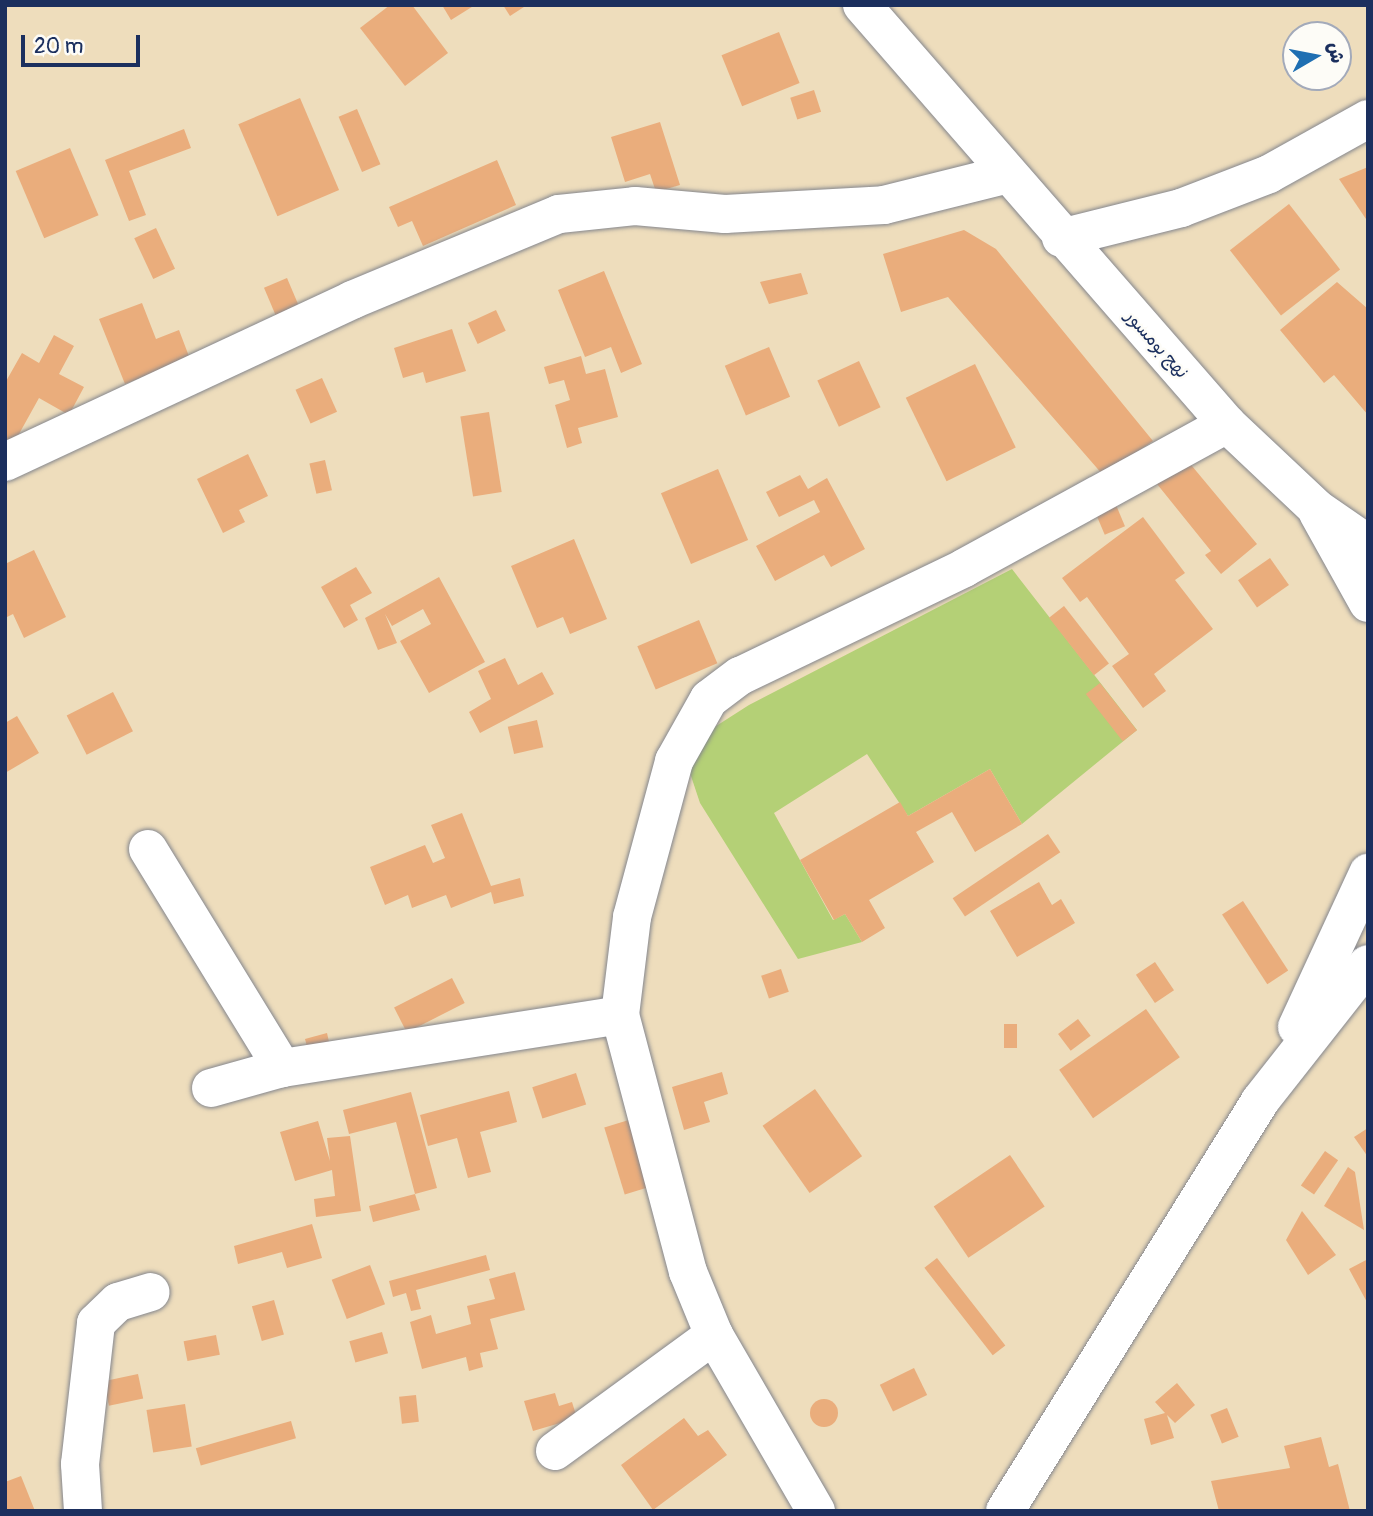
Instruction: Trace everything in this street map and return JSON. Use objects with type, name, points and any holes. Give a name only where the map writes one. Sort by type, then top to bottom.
[{"type":"street","name":"نهج بومسور","points":[[862,5],[1004,175],[1227,424],[1316,508],[1368,544]]},
{"type":"street","points":[[1061,238],[1181,208],[1269,174],[1368,119]]},
{"type":"street","points":[[5,461],[376,289],[559,215],[635,206],[725,214],[884,205],[1004,175]]},
{"type":"street","points":[[816,1511],[714,1335],[646,1132],[620,1016],[632,917],[674,761],[709,699],[740,676],[964,568],[1227,424]]},
{"type":"street","name":"نهج بومسور","points":[[1316,508],[1368,603]]},
{"type":"street","points":[[148,849],[282,1068]]},
{"type":"street","points":[[1005,1511],[1260,1101],[1347,929],[1368,873]]},
{"type":"street","points":[[1260,1101],[1368,964]]},
{"type":"street","points":[[211,1088],[282,1068],[620,1016]]},
{"type":"street","points":[[83,1511],[82,1439],[96,1323],[118,1302],[151,1292]]},
{"type":"street","points":[[555,1451],[714,1335]]},
{"type":"green space","points":[[1012,569],[1137,730],[1022,824],[990,769],[908,816],[867,754],[774,813],[833,920],[845,914],[862,942],[798,959],[700,803],[690,773],[692,756],[713,728],[749,705]]},
{"type":"building","points":[[390,5],[412,5],[448,53],[405,86],[360,28]]},
{"type":"building","points":[[442,5],[475,5],[451,20]]},
{"type":"building","points":[[503,5],[527,5],[510,16]]},
{"type":"building","points":[[779,32],[800,83],[742,106],[722,55]]},
{"type":"building","points":[[814,90],[821,112],[797,120],[790,98]]},
{"type":"building","points":[[300,98],[339,190],[277,216],[238,124]]},
{"type":"building","points":[[357,109],[380,164],[362,172],[339,117]]},
{"type":"building","points":[[660,122],[680,185],[656,192],[650,174],[625,182],[611,137]]},
{"type":"building","points":[[184,129],[191,148],[129,171],[146,215],[129,221],[105,160]]},
{"type":"building","points":[[70,148],[99,215],[44,238],[16,171]]},
{"type":"building","points":[[497,160],[516,205],[423,246],[412,221],[398,227],[389,207]]},
{"type":"building","points":[[1368,167],[1368,222],[1339,179]]},
{"type":"building","points":[[1289,204],[1340,269],[1281,316],[1230,250]]},
{"type":"building","points":[[156,228],[175,269],[153,279],[134,238]]},
{"type":"building","points":[[964,230],[996,249],[1153,441],[1103,475],[948,297],[901,312],[883,254]]},
{"type":"building","points":[[604,271],[642,364],[621,373],[611,347],[585,357],[558,290]]},
{"type":"building","points":[[801,273],[808,294],[769,304],[760,282]]},
{"type":"building","points":[[287,278],[304,319],[281,328],[264,288]]},
{"type":"building","points":[[1337,282],[1368,309],[1368,415],[1334,375],[1324,383],[1280,330]]},
{"type":"building","points":[[142,303],[156,339],[179,330],[190,359],[125,384],[99,319]]},
{"type":"building","points":[[496,310],[506,331],[478,344],[468,323]]},
{"type":"building","points":[[452,329],[466,371],[426,383],[423,372],[403,378],[394,348]]},
{"type":"building","points":[[54,335],[74,346],[59,374],[84,387],[69,415],[39,398],[14,443],[5,438],[5,383],[22,353],[39,363]]},
{"type":"building","points":[[769,347],[790,397],[746,415],[725,366]]},
{"type":"building","points":[[581,356],[586,374],[605,369],[618,417],[578,428],[582,443],[567,448],[555,405],[570,400],[564,380],[549,384],[544,367]]},
{"type":"building","points":[[859,361],[881,407],[839,427],[817,380]]},
{"type":"building","points":[[975,364],[1016,448],[947,481],[906,398]]},
{"type":"building","points":[[322,378],[337,412],[311,424],[296,390]]},
{"type":"building","points":[[489,412],[502,492],[473,497],[460,417]]},
{"type":"building","points":[[248,454],[268,496],[239,510],[245,522],[223,533],[197,479]]},
{"type":"building","points":[[325,460],[332,490],[316,494],[309,464]]},
{"type":"building","points":[[1187,460],[1257,544],[1221,574],[1205,555],[1211,551],[1157,484]]},
{"type":"building","points":[[718,469],[748,540],[691,564],[661,493]]},
{"type":"building","points":[[800,475],[808,489],[827,478],[865,549],[831,567],[824,555],[775,581],[756,546],[820,512],[814,500],[779,517],[766,492]]},
{"type":"building","points":[[1116,505],[1125,526],[1105,535],[1096,514]]},
{"type":"building","points":[[1143,517],[1185,573],[1175,580],[1213,629],[1154,674],[1166,691],[1143,708],[1112,666],[1129,654],[1087,597],[1080,602],[1062,578]]},
{"type":"building","points":[[574,539],[607,619],[570,634],[563,617],[537,628],[511,566]]},
{"type":"building","points":[[34,550],[66,617],[24,638],[13,614],[5,618],[5,564]]},
{"type":"building","points":[[1270,558],[1289,585],[1257,607],[1238,580]]},
{"type":"building","points":[[356,567],[372,593],[350,605],[358,620],[344,628],[321,587]]},
{"type":"building","points":[[439,577],[485,662],[429,693],[400,641],[431,624],[423,609],[392,626],[385,614],[397,643],[378,650],[365,618]]},
{"type":"building","points":[[1064,606],[1109,664],[1094,675],[1049,618]]},
{"type":"building","points":[[699,620],[717,663],[656,689],[637,646]]},
{"type":"building","points":[[505,658],[518,685],[542,672],[554,694],[480,733],[469,712],[491,699],[478,671]]},
{"type":"building","points":[[1100,683],[1137,730],[1123,741],[1086,694]]},
{"type":"building","points":[[113,692],[133,731],[87,755],[67,716]]},
{"type":"building","points":[[17,716],[39,753],[5,773],[5,723]]},
{"type":"building","points":[[537,720],[543,747],[514,754],[508,727]]},
{"type":"building","points":[[990,769],[1022,824],[975,852],[952,812],[916,832],[934,862],[869,900],[885,928],[862,942],[845,914],[834,920],[800,860],[900,802],[908,816]]},
{"type":"building","points":[[462,813],[491,886],[520,878],[524,896],[494,904],[491,892],[451,908],[446,895],[412,908],[408,895],[385,905],[370,867],[425,845],[433,863],[445,858],[431,825]]},
{"type":"building","points":[[1048,834],[1060,852],[965,917],[953,898]]},
{"type":"building","points":[[1039,882],[1052,905],[1061,899],[1075,923],[1017,957],[990,911]]},
{"type":"building","points":[[1243,901],[1288,971],[1267,984],[1222,915]]},
{"type":"building","points":[[1155,962],[1174,990],[1155,1003],[1136,975]]},
{"type":"building","points":[[781,969],[789,992],[769,999],[761,976]]},
{"type":"building","points":[[452,978],[465,1003],[407,1032],[394,1008]]},
{"type":"building","points":[[1146,1009],[1180,1057],[1093,1118],[1059,1070]]},
{"type":"building","points":[[1078,1019],[1091,1036],[1071,1051],[1058,1034]]},
{"type":"building","points":[[1004,1024],[1017,1024],[1017,1048],[1004,1048]]},
{"type":"building","points":[[327,1033],[330,1046],[309,1054],[305,1039]]},
{"type":"building","points":[[722,1072],[728,1094],[704,1102],[710,1122],[684,1130],[672,1087]]},
{"type":"building","points":[[576,1073],[586,1104],[542,1119],[532,1087]]},
{"type":"building","points":[[815,1089],[862,1156],[810,1193],[763,1126]]},
{"type":"building","points":[[509,1091],[517,1122],[480,1132],[491,1172],[468,1178],[457,1138],[428,1146],[420,1115]]},
{"type":"building","points":[[411,1092],[437,1188],[415,1194],[396,1122],[349,1134],[343,1110]]},
{"type":"building","points":[[632,1119],[652,1186],[625,1194],[604,1127]]},
{"type":"building","points":[[318,1121],[330,1161],[327,1138],[350,1136],[361,1211],[316,1217],[314,1199],[335,1196],[332,1170],[295,1181],[280,1132]]},
{"type":"building","points":[[1368,1128],[1368,1157],[1354,1137]]},
{"type":"building","points":[[1325,1151],[1338,1160],[1314,1195],[1301,1185]]},
{"type":"building","points":[[1010,1155],[1045,1206],[968,1258],[934,1206]]},
{"type":"building","points":[[1348,1167],[1355,1172],[1364,1230],[1324,1206]]},
{"type":"building","points":[[415,1194],[420,1210],[373,1222],[369,1206]]},
{"type":"building","points":[[1302,1211],[1336,1255],[1308,1275],[1286,1240]]},
{"type":"building","points":[[312,1224],[322,1258],[287,1268],[282,1252],[238,1264],[234,1246]]},
{"type":"building","points":[[486,1255],[490,1270],[416,1290],[421,1309],[411,1311],[406,1293],[393,1297],[389,1281]]},
{"type":"building","points":[[937,1258],[1005,1345],[993,1355],[924,1268]]},
{"type":"building","points":[[1368,1259],[1368,1304],[1349,1269]]},
{"type":"building","points":[[370,1265],[385,1304],[347,1319],[332,1280]]},
{"type":"building","points":[[515,1272],[525,1310],[490,1319],[498,1349],[480,1353],[483,1367],[469,1371],[466,1357],[422,1369],[410,1322],[431,1315],[436,1334],[471,1324],[467,1306],[495,1299],[489,1279]]},
{"type":"building","points":[[274,1300],[284,1335],[262,1341],[252,1306]]},
{"type":"building","points":[[382,1332],[388,1353],[355,1363],[349,1341]]},
{"type":"building","points":[[216,1335],[220,1355],[187,1361],[184,1341]]},
{"type":"building","points":[[914,1368],[927,1395],[893,1412],[880,1385]]},
{"type":"building","points":[[138,1374],[143,1398],[109,1406],[104,1381]]},
{"type":"building","points":[[1177,1383],[1195,1405],[1175,1423],[1167,1415],[1174,1438],[1151,1445],[1144,1419],[1165,1413],[1155,1402]]},
{"type":"building","points":[[555,1393],[559,1406],[572,1402],[577,1418],[533,1431],[524,1401]]},
{"type":"building","points":[[416,1395],[419,1422],[402,1424],[399,1397]]},
{"type":"building","points":[[824,1399],[834,1403],[838,1413],[834,1423],[824,1427],[814,1423],[810,1413],[814,1403]]},
{"type":"building","points":[[185,1404],[192,1446],[153,1453],[146,1410]]},
{"type":"building","points":[[1227,1408],[1239,1437],[1222,1443],[1210,1415]]},
{"type":"building","points":[[684,1418],[698,1436],[708,1430],[727,1455],[653,1510],[621,1465]]},
{"type":"building","points":[[291,1421],[296,1438],[201,1466],[196,1448]]},
{"type":"building","points":[[1321,1437],[1329,1467],[1338,1464],[1350,1511],[1219,1511],[1211,1481],[1290,1468],[1284,1446]]},
{"type":"building","points":[[21,1476],[35,1511],[5,1511],[5,1482]]}]
